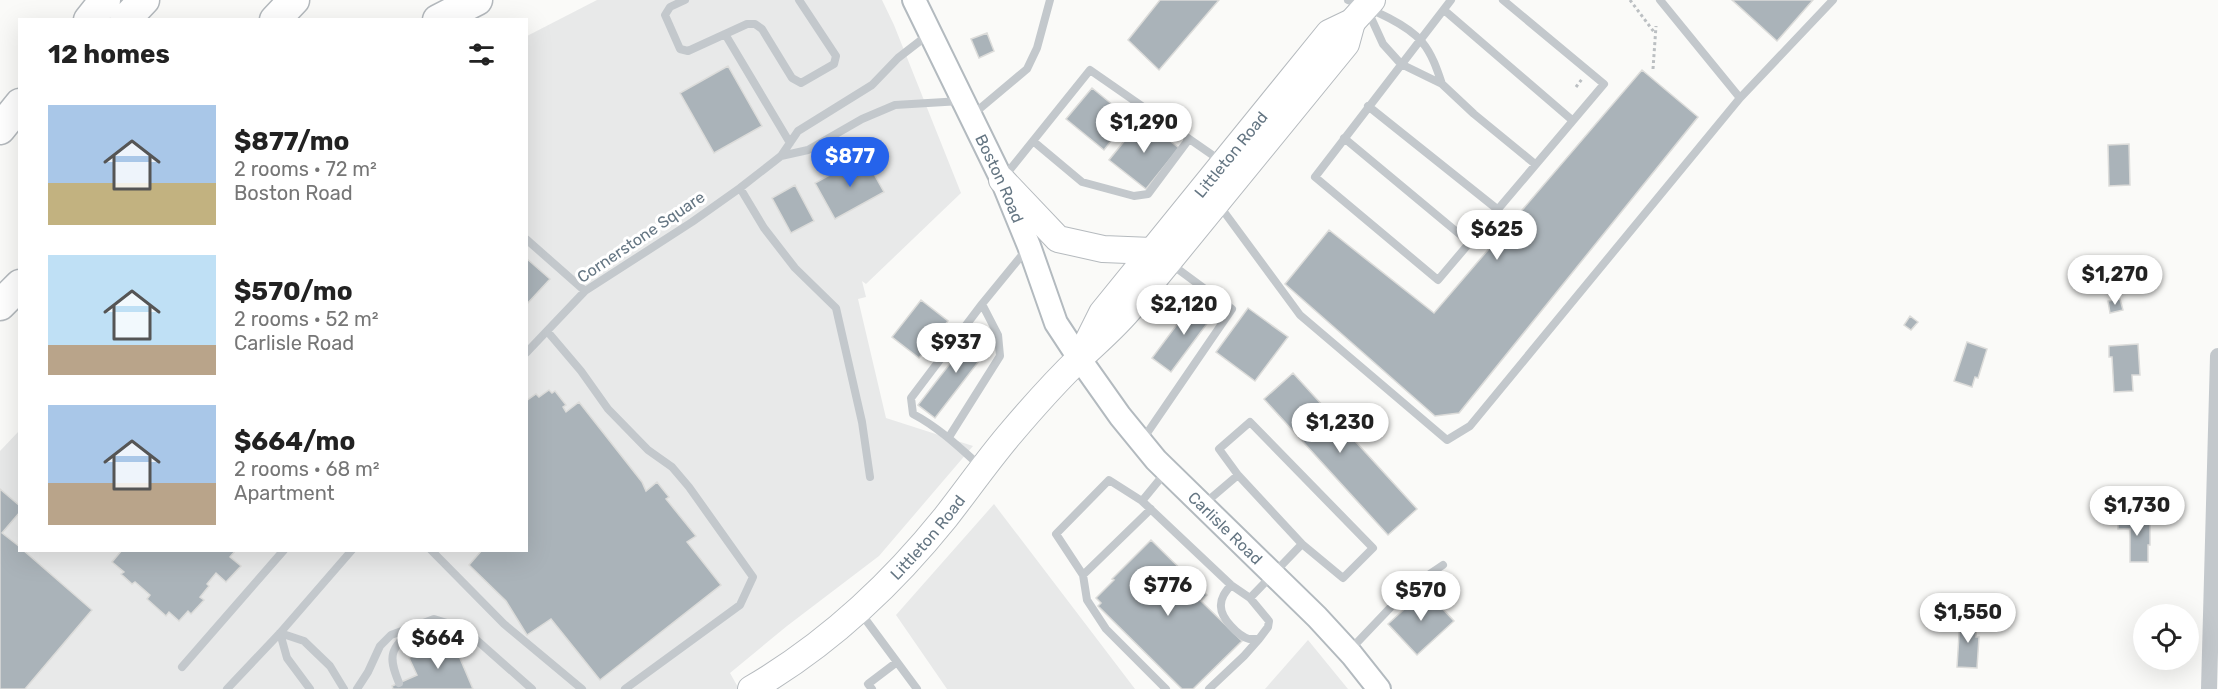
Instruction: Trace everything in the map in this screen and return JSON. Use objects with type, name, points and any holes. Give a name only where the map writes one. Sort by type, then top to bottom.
[{"type":"highway","points":[[90,18],[105,0]]},
{"type":"highway","points":[[127,18],[144,0]]},
{"type":"highway","points":[[277,18],[294,0]]},
{"type":"highway","points":[[442,18],[477,0]]},
{"type":"highway","points":[[0,129],[18,106]]},
{"type":"highway","points":[[0,147],[18,129]]},
{"type":"highway","points":[[0,306],[18,287]]},
{"type":"highway","points":[[0,325],[18,312]]},
{"type":"main road","name":"Boston Road","points":[[914,0],[1002,180],[1029,246],[1056,323],[1079,358]]},
{"type":"main road","name":"Littleton Road","points":[[751,689],[798,658],[858,610],[916,552],[1009,435],[1079,358],[1118,323],[1224,163],[1329,33],[1360,6]]},
{"type":"main road","name":"Littleton Road","points":[[1160,257],[1217,203],[1346,44],[1360,6]]},
{"type":"main road","points":[[1002,180],[1058,239],[1103,249],[1160,257]]},
{"type":"main road","name":"Carlisle Road","points":[[1079,358],[1120,416],[1167,470],[1349,651],[1379,689]]},
{"type":"street","points":[[2210,689],[2218,356]]},
{"type":"lane","points":[[685,0],[670,7],[665,15],[680,49],[688,51],[747,24],[755,24],[762,29],[792,78],[801,84],[834,64],[836,56],[800,0]]},
{"type":"lane","points":[[967,108],[1027,69],[1037,48],[1050,0]]},
{"type":"lane","points":[[1451,0],[1315,177],[1438,280],[1604,84],[1503,0]]},
{"type":"lane","points":[[1660,0],[1740,98]]},
{"type":"lane","points":[[1217,203],[1300,315],[1447,440],[1470,426],[1740,98],[1833,0]]},
{"type":"lane","points":[[1360,6],[1383,44],[1401,64],[1442,84],[1474,114],[1535,164]]},
{"type":"lane","points":[[1360,6],[1402,26],[1421,41],[1436,64],[1442,84]]},
{"type":"lane","points":[[1444,10],[1572,120]]},
{"type":"lane","points":[[725,34],[790,143]]},
{"type":"lane","name":"Cornerstone Square","points":[[528,351],[585,291],[740,188],[781,156],[798,131],[872,86],[898,58],[929,34]]},
{"type":"lane","points":[[1002,180],[1090,70],[1224,163]]},
{"type":"lane","name":"Cornerstone Square","points":[[781,156],[808,150],[862,119],[895,105],[967,108]]},
{"type":"lane","points":[[1368,106],[1497,209]]},
{"type":"lane","points":[[1344,138],[1469,242]]},
{"type":"lane","points":[[1033,141],[1082,182],[1134,196],[1148,194],[1190,139]]},
{"type":"lane","points":[[740,188],[764,228],[795,268],[836,308],[862,422],[870,477]]},
{"type":"lane","points":[[528,241],[585,291]]},
{"type":"lane","points":[[983,468],[948,437],[913,414],[911,398],[1029,246]]},
{"type":"lane","points":[[1141,441],[1232,309],[1160,257]]},
{"type":"lane","points":[[948,437],[1000,356],[998,334],[982,304]]},
{"type":"lane","points":[[547,331],[581,371],[608,409],[648,450],[672,467],[689,487],[753,577],[740,605],[625,689]]},
{"type":"lane","points":[[1250,422],[1373,548],[1343,578],[1302,544],[1238,475],[1219,449],[1250,422]]},
{"type":"lane","points":[[1142,501],[1167,470]]},
{"type":"lane","points":[[1202,506],[1238,475]]},
{"type":"lane","points":[[1166,689],[1106,629],[1087,600],[1083,575],[1056,534],[1108,480],[1142,501],[1231,585],[1250,598],[1269,621],[1268,627],[1244,657],[1209,689]]},
{"type":"lane","points":[[1083,575],[1151,509]]},
{"type":"lane","points":[[1250,598],[1302,544]]},
{"type":"lane","points":[[182,667],[282,552]]},
{"type":"lane","points":[[227,689],[280,633],[349,552]]},
{"type":"lane","points":[[432,552],[504,624],[582,689]]},
{"type":"lane","points":[[1349,651],[1409,588],[1443,565]]},
{"type":"lane","points":[[1231,585],[1220,605],[1222,614],[1239,633],[1250,639],[1259,639]]},
{"type":"lane","points":[[858,610],[917,689]]},
{"type":"lane","points":[[357,689],[380,646],[391,635],[434,620],[463,628],[532,689]]},
{"type":"lane","points":[[399,683],[391,666],[391,655],[400,640],[415,626]]},
{"type":"lane","points":[[280,633],[287,658],[310,689]]},
{"type":"lane","points":[[280,633],[304,641],[330,666],[344,689]]},
{"type":"lane","points":[[872,689],[868,684],[897,662]]},
{"type":"path","points":[[1630,0],[1655,33]]},
{"type":"path","points":[[1653,69],[1656,26]]},
{"type":"shaded area","points":[[597,0],[882,0],[961,193],[866,284],[862,281],[866,297],[858,299],[886,418],[973,446],[879,556],[730,673],[739,689],[0,689],[0,451],[18,432],[18,552],[528,552],[528,35]]},
{"type":"shaded area","points":[[994,504],[1135,689],[947,689],[896,615]]},
{"type":"shaded area","points":[[1308,640],[1348,689],[1265,689]]},
{"type":"building","points":[[1160,0],[1219,0],[1159,70],[1128,40]]},
{"type":"building","points":[[1732,0],[1813,0],[1777,41]]},
{"type":"building","points":[[987,33],[994,51],[979,58],[971,39]]},
{"type":"building","points":[[728,66],[762,126],[714,153],[680,93]]},
{"type":"building","points":[[1642,70],[1698,117],[1459,413],[1435,416],[1285,284],[1329,230],[1434,313]]},
{"type":"building","points":[[1092,88],[1129,118],[1104,150],[1066,119]]},
{"type":"building","points":[[1142,119],[1179,148],[1146,189],[1109,160]]},
{"type":"building","points":[[2129,144],[2130,185],[2109,186],[2108,145]]},
{"type":"building","points":[[864,156],[884,192],[835,219],[815,183]]},
{"type":"building","points":[[795,185],[814,221],[791,233],[772,198]]},
{"type":"building","points":[[528,260],[550,279],[528,303]]},
{"type":"building","points":[[1196,299],[1215,313],[1171,372],[1152,358]]},
{"type":"building","points":[[2120,299],[2123,310],[2110,313],[2108,301]]},
{"type":"building","points":[[921,300],[948,321],[919,358],[892,337]]},
{"type":"building","points":[[1248,308],[1288,337],[1255,381],[1216,352]]},
{"type":"building","points":[[1910,316],[1918,322],[1911,330],[1904,325]]},
{"type":"building","points":[[976,330],[993,343],[935,418],[918,405]]},
{"type":"building","points":[[1967,342],[1987,349],[1978,378],[1975,377],[1972,387],[1954,381]]},
{"type":"building","points":[[2138,344],[2140,375],[2132,375],[2133,391],[2114,392],[2109,346]]},
{"type":"building","points":[[1293,373],[1417,509],[1388,535],[1264,399]]},
{"type":"building","points":[[549,390],[552,393],[555,391],[566,405],[563,407],[566,412],[579,402],[642,482],[646,491],[657,482],[669,497],[666,499],[696,536],[687,542],[721,585],[600,680],[551,619],[527,635],[506,601],[469,565],[480,552],[528,552],[528,400],[536,394],[539,397]]},
{"type":"building","points":[[0,489],[18,504],[18,514],[2,533],[18,545],[18,552],[25,552],[92,610],[25,689],[0,689]]},
{"type":"building","points":[[2118,517],[2150,517],[2148,562],[2130,562],[2130,529],[2118,529]]},
{"type":"building","points":[[1151,540],[1207,595],[1201,601],[1242,641],[1193,689],[1182,689],[1098,606],[1101,603],[1096,598]]},
{"type":"building","points":[[120,552],[234,552],[230,557],[241,566],[226,582],[216,573],[200,597],[204,600],[191,614],[188,611],[179,621],[169,612],[166,616],[147,599],[150,595],[135,582],[132,584],[121,574],[124,572],[112,562]]},
{"type":"building","points":[[1425,590],[1454,621],[1417,655],[1388,624]]},
{"type":"building","points":[[1960,618],[1977,619],[1976,637],[1979,637],[1977,668],[1957,667]]},
{"type":"building","points":[[450,639],[459,650],[457,651],[473,689],[393,689],[392,686],[417,675],[409,658]]}]
